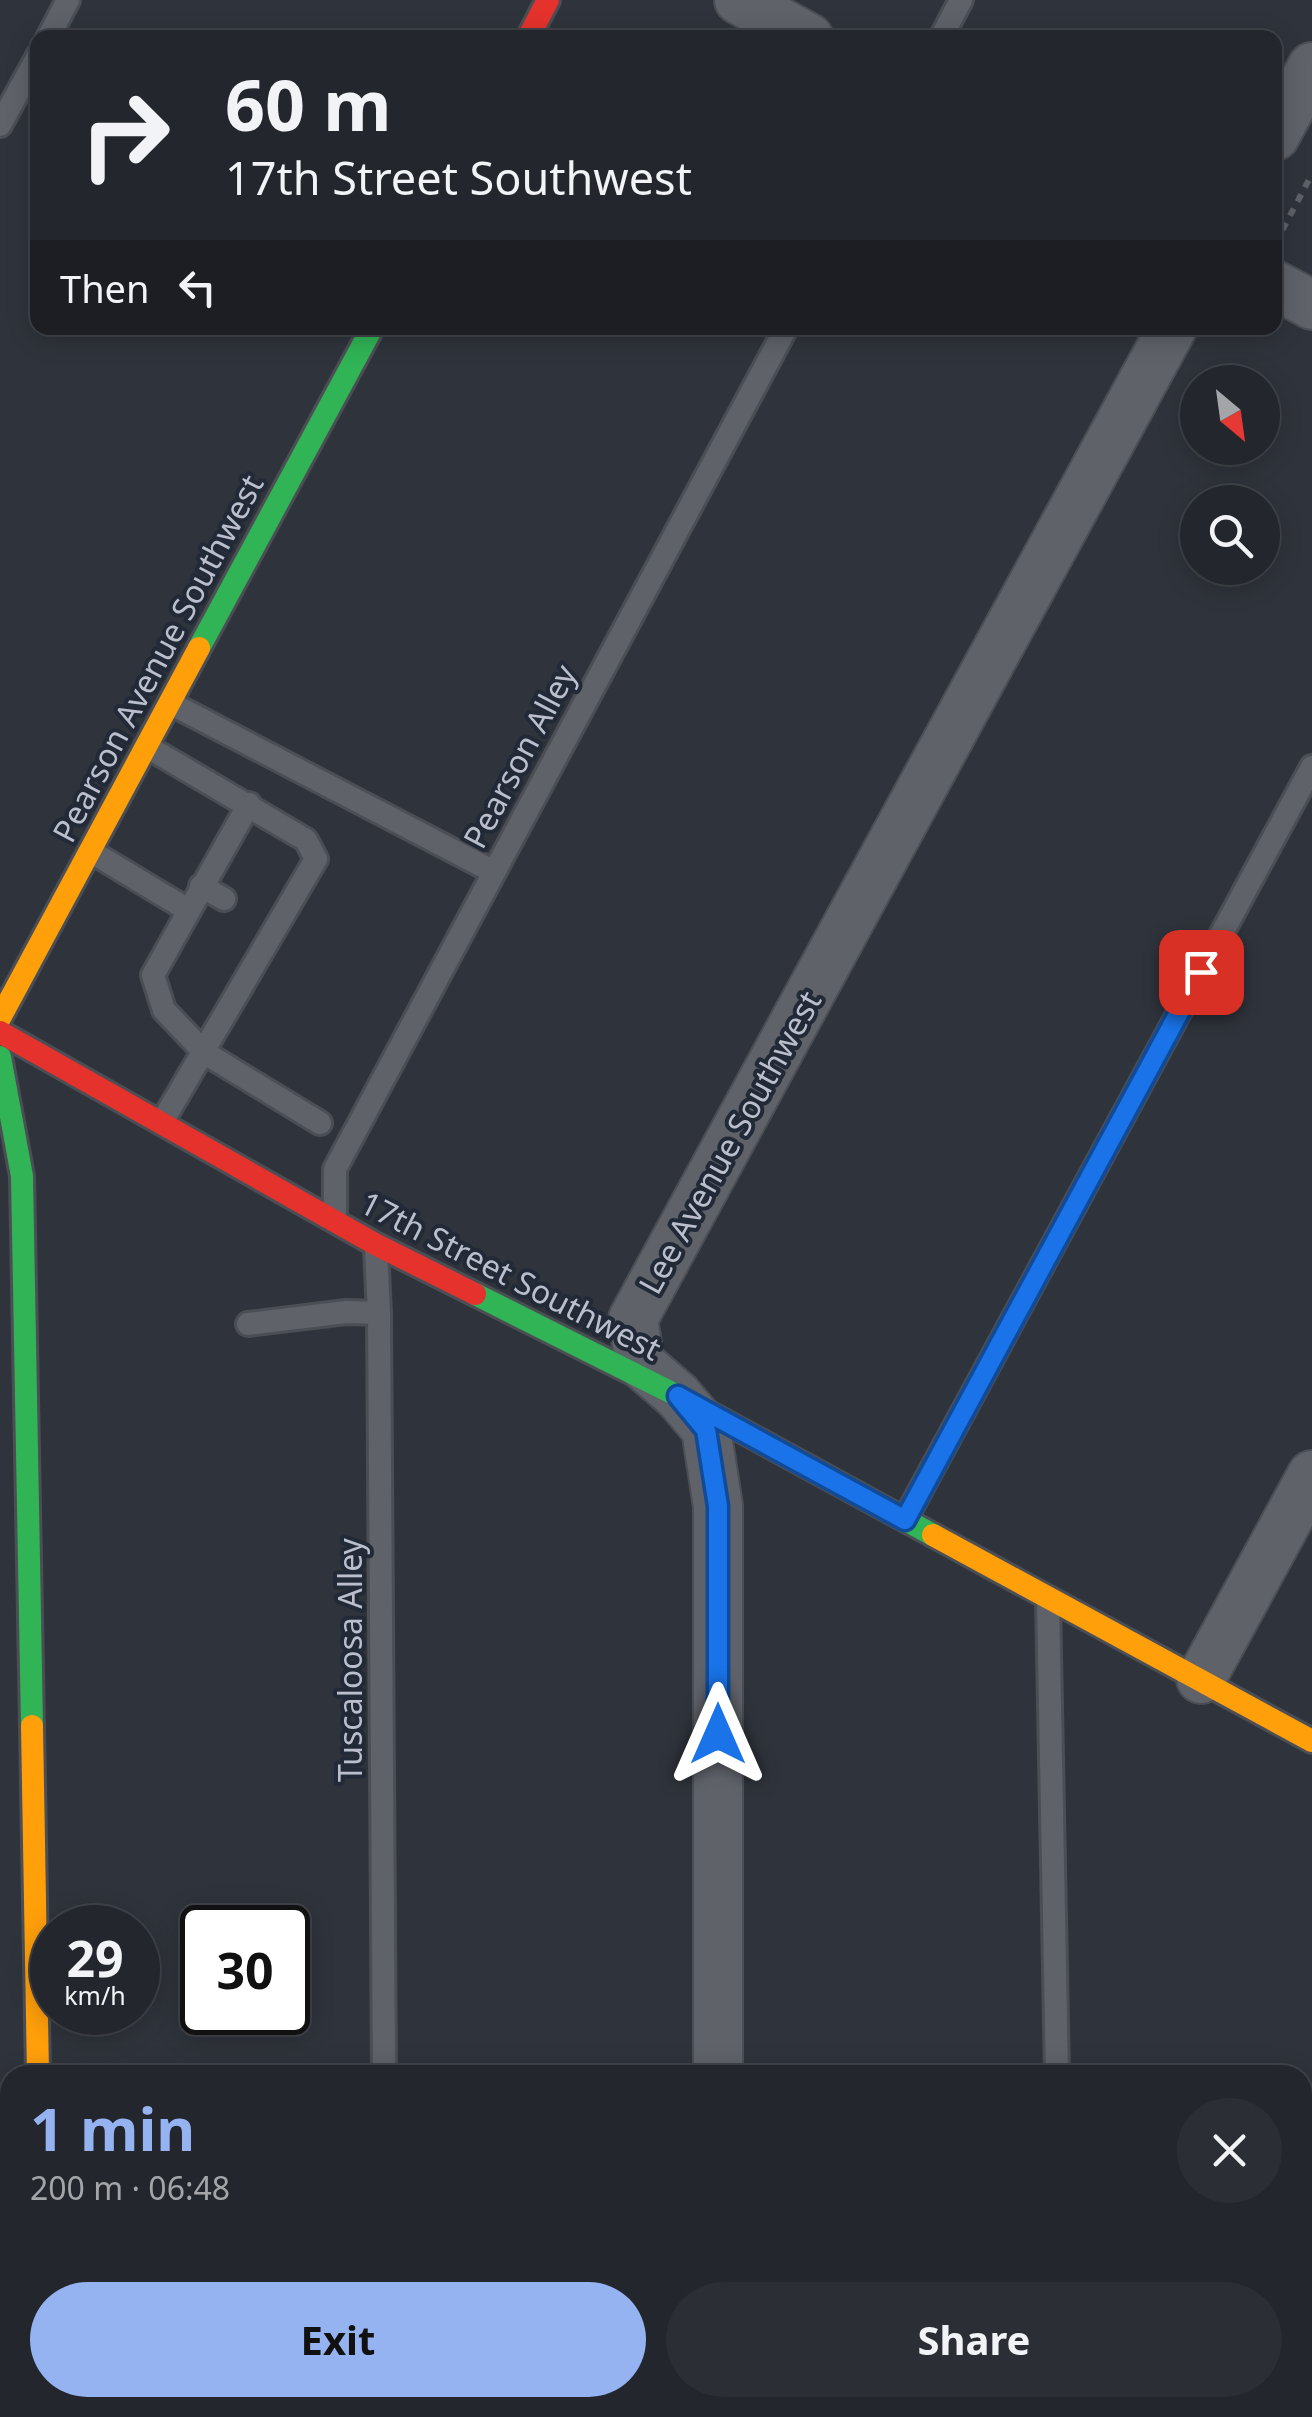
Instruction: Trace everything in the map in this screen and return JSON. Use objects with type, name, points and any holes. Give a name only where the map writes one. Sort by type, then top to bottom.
[{"type":"street","points":[[532,30],[548,0]]},
{"type":"street","points":[[739,0],[794,30]]},
{"type":"street","points":[[1282,123],[1312,67]]},
{"type":"street","points":[[1282,289],[1312,305]]},
{"type":"street","name":"Pearson Avenue Southwest","points":[[0,1018],[368,335]]},
{"type":"street","name":"Lee Avenue Southwest","points":[[718,2065],[718,1506],[706,1430],[678,1396],[640,1363],[633,1320],[1168,335]]},
{"type":"street","name":"17th Street Southwest","points":[[0,1032],[375,1244],[678,1396],[1312,1741]]},
{"type":"street","points":[[0,1057],[22,1176],[38,2065]]},
{"type":"street","points":[[1202,1679],[1312,1475]]},
{"type":"lane","points":[[52,30],[68,0]]},
{"type":"lane","points":[[945,30],[961,0]]},
{"type":"lane","points":[[0,124],[30,70]]},
{"type":"lane","name":"Pearson Alley","points":[[335,1221],[335,1169],[782,335]]},
{"type":"lane","points":[[170,703],[494,872]]},
{"type":"lane","points":[[146,746],[306,840],[316,860],[270,927],[205,1053],[161,1124]]},
{"type":"lane","points":[[905,1520],[1312,767]]},
{"type":"lane","points":[[249,804],[154,975],[164,1010],[205,1053],[320,1123]]},
{"type":"lane","points":[[90,851],[188,910]]},
{"type":"lane","points":[[201,886],[224,899]]},
{"type":"lane","points":[[177,932],[199,944]]},
{"type":"lane","name":"Tuscaloosa Alley","points":[[375,1244],[379,1314],[384,2065]]},
{"type":"lane","points":[[248,1324],[346,1312],[379,1314]]},
{"type":"lane","points":[[1048,1596],[1057,2065]]},
{"type":"path","points":[[1282,231],[1312,174]]},
{"type":"traffic: fast","points":[[199,648],[368,335]]},
{"type":"traffic: fast","points":[[0,1057],[22,1176],[32,1726]]},
{"type":"traffic: fast","points":[[475,1294],[678,1396],[933,1535]]},
{"type":"traffic: slow","points":[[0,1018],[199,648]]},
{"type":"traffic: slow","points":[[933,1535],[1312,1741]]},
{"type":"traffic: slow","points":[[32,1726],[38,2065]]},
{"type":"traffic: jam","points":[[532,30],[548,0]]},
{"type":"traffic: jam","points":[[0,1032],[375,1244],[475,1294]]},
{"type":"route","points":[[718,1734],[718,1506],[706,1430],[678,1396],[905,1520],[1201,972]]}]
